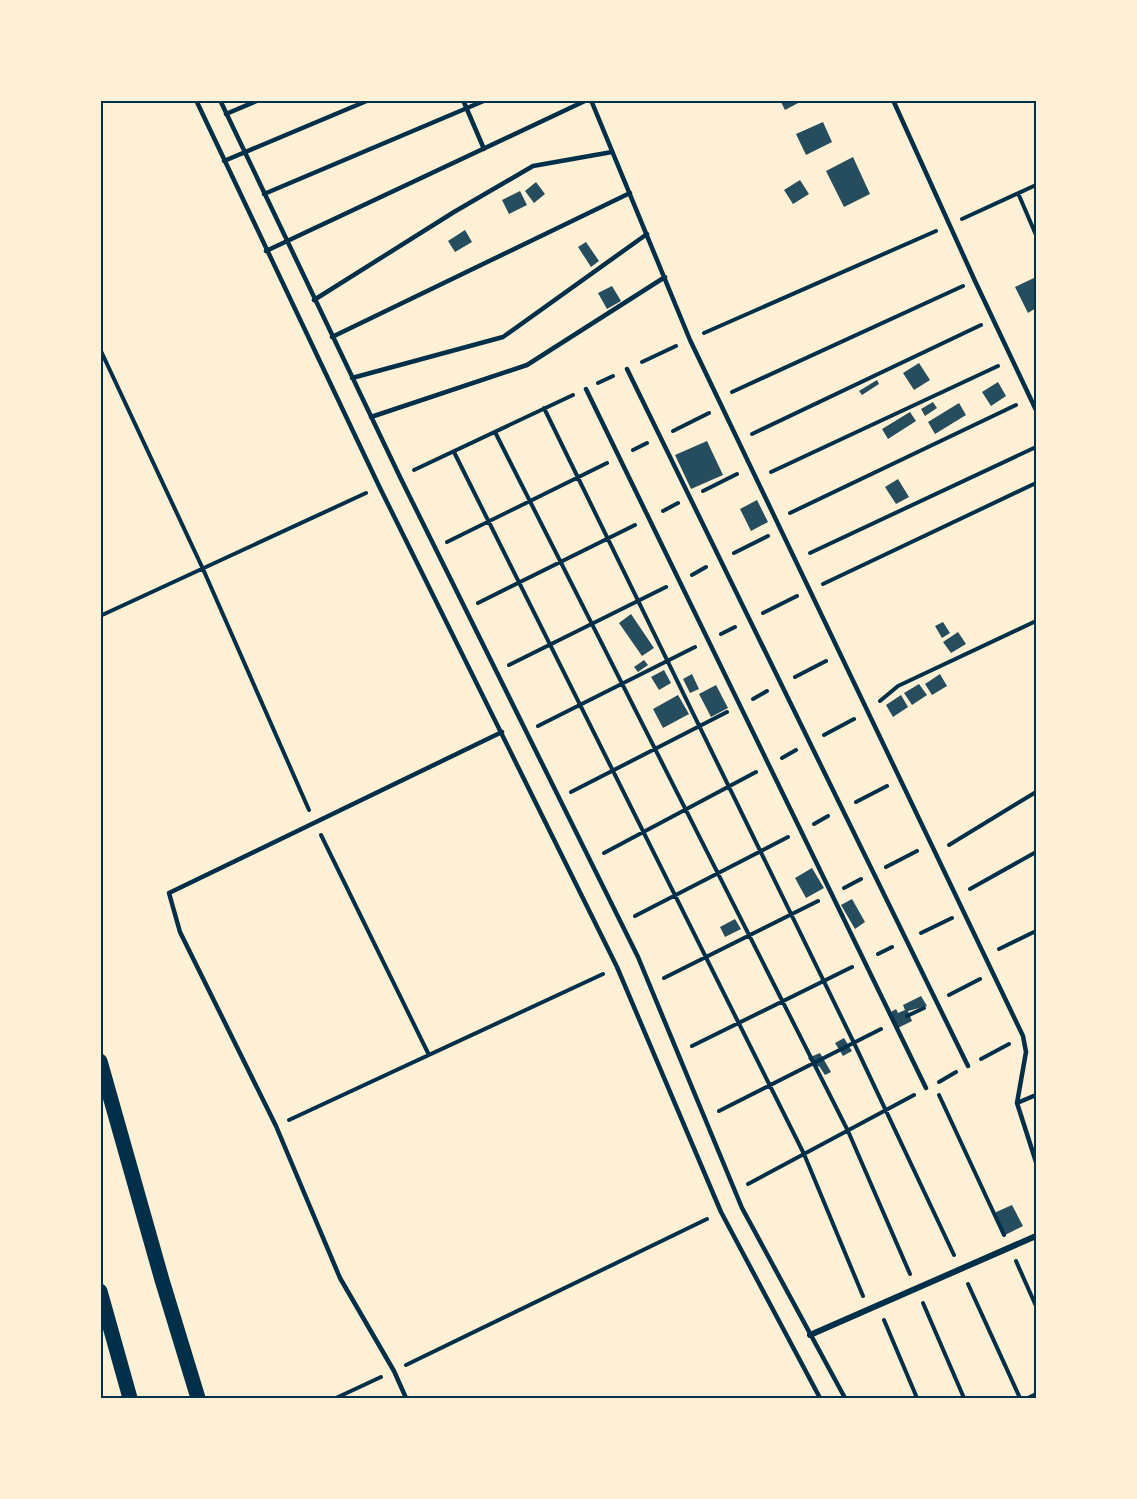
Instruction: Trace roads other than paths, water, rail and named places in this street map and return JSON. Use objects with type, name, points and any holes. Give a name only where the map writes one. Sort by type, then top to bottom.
[{"type":"main road","points":[[100,1061],[198,1398]]},
{"type":"main road","points":[[100,1291],[130,1398]]},
{"type":"street","points":[[810,1335],[1036,1236]]},
{"type":"lane","points":[[196,100],[266,251],[617,968],[721,1212],[820,1398]]},
{"type":"lane","points":[[220,100],[400,477],[621,923],[650,985],[742,1208],[845,1398]]},
{"type":"lane","points":[[226,114],[260,100]]},
{"type":"lane","points":[[224,161],[369,100]]},
{"type":"lane","points":[[463,100],[484,149]]},
{"type":"lane","points":[[264,194],[486,100]]},
{"type":"lane","points":[[266,251],[589,100],[690,340],[1023,1036],[1026,1052],[1017,1103],[1036,1162]]},
{"type":"lane","points":[[893,100],[1036,410]]},
{"type":"lane","points":[[314,300],[454,212],[533,166],[612,152]]},
{"type":"lane","points":[[332,337],[630,193]]},
{"type":"lane","points":[[352,378],[503,337],[647,234]]},
{"type":"lane","points":[[371,417],[527,365],[665,277]]},
{"type":"lane","points":[[627,369],[969,1066]]},
{"type":"lane","points":[[586,389],[926,1088]]},
{"type":"lane","points":[[406,1398],[394,1371],[340,1278],[276,1126],[180,932],[169,893],[502,732]]},
{"type":"lane","points":[[1017,1103],[1036,1095]]}]
